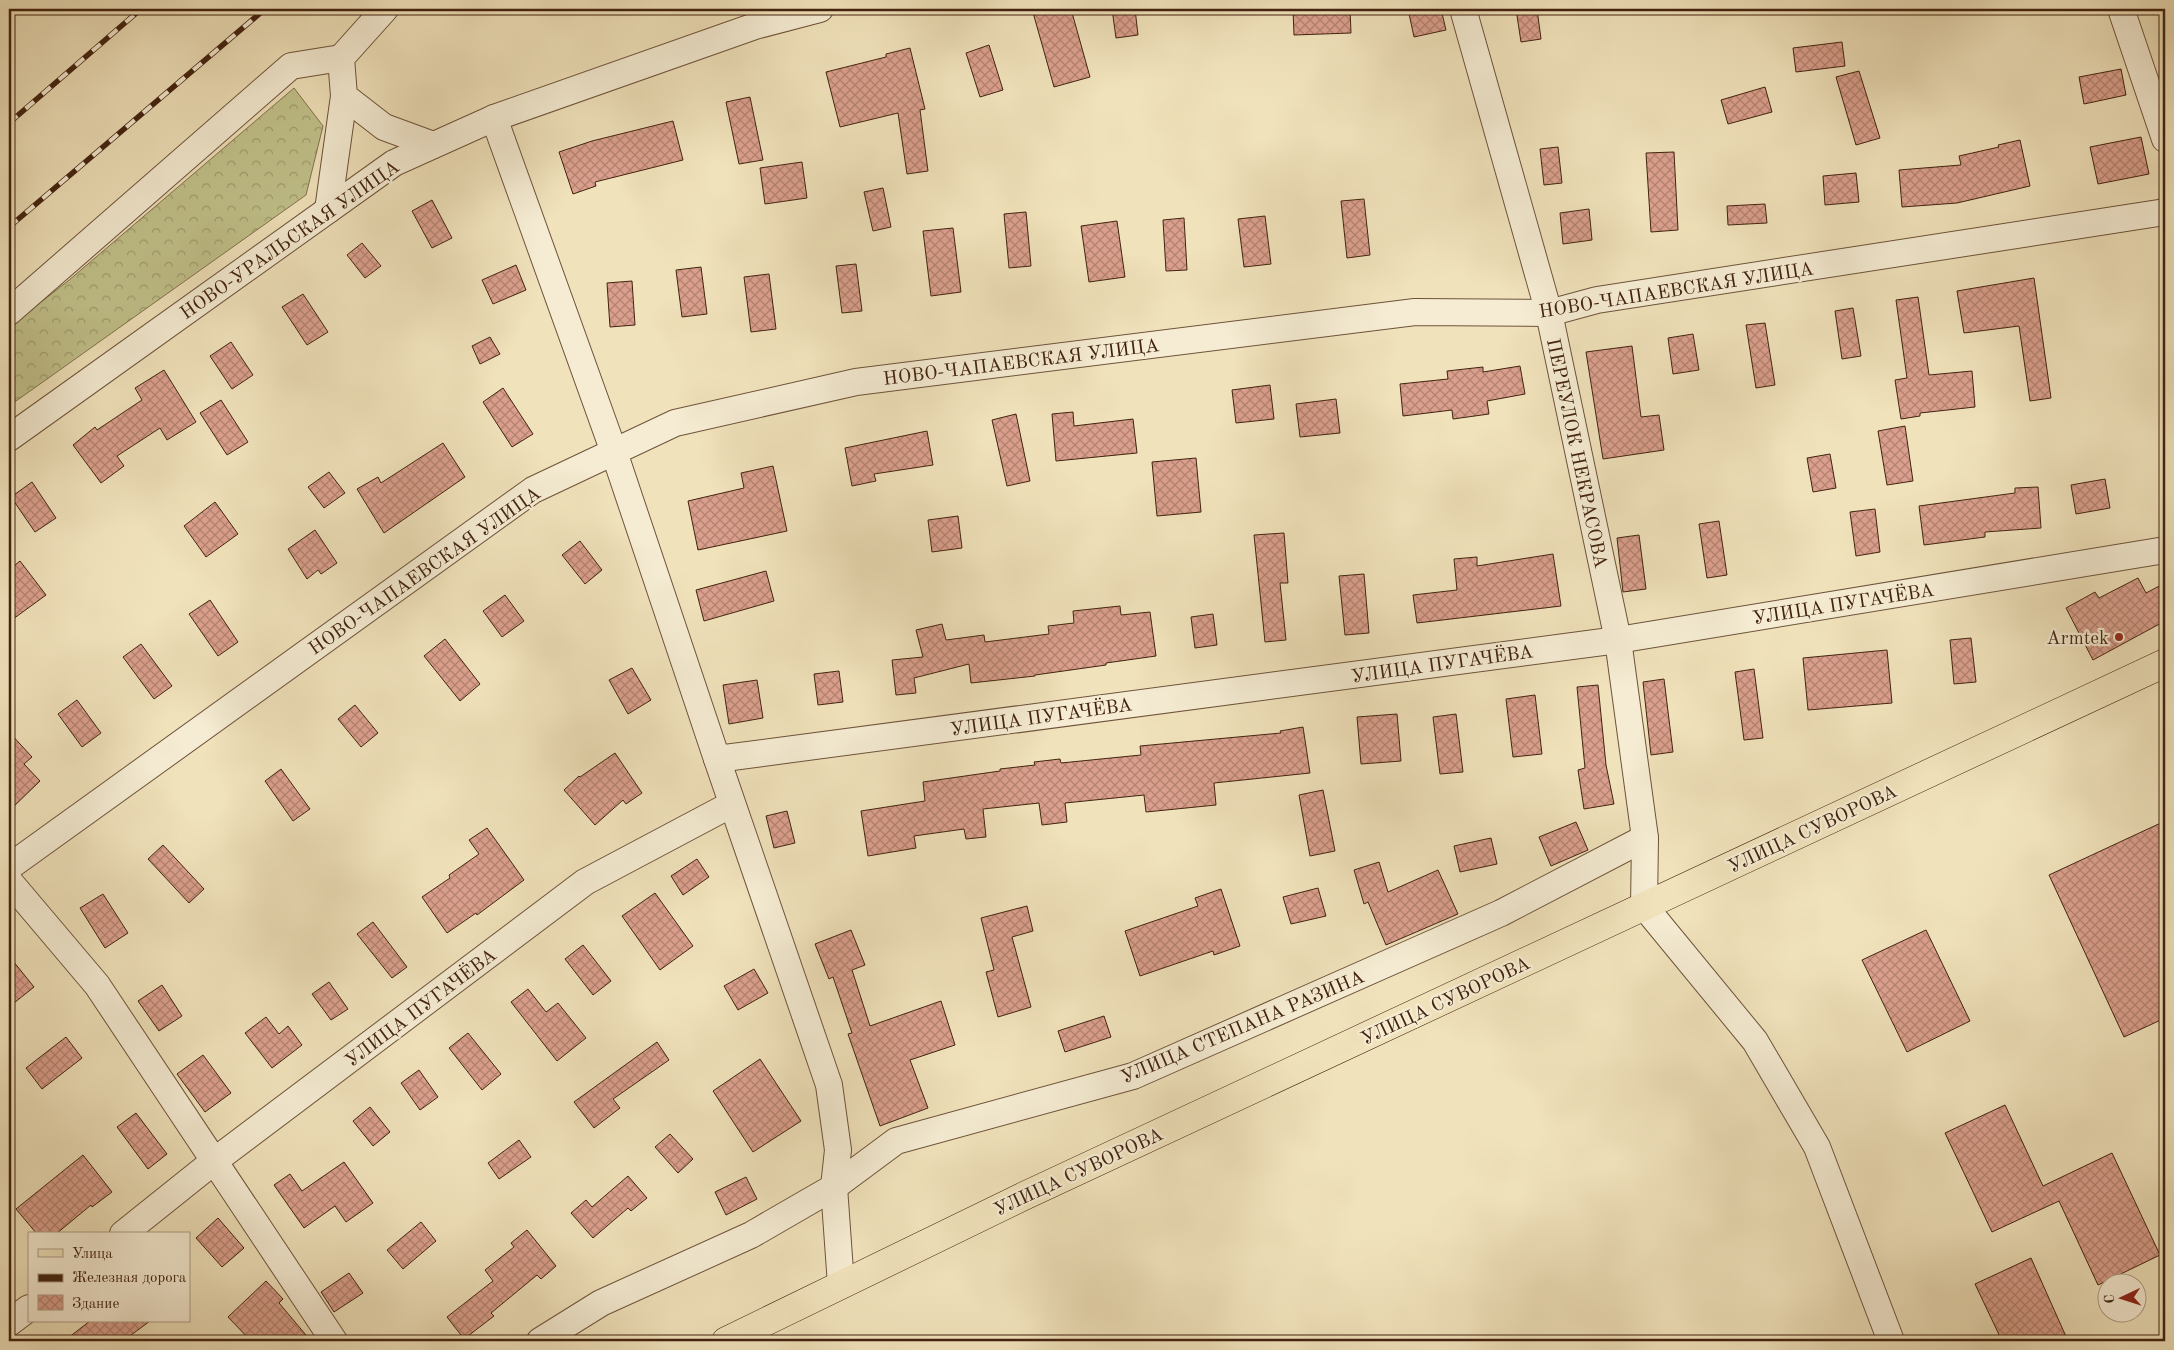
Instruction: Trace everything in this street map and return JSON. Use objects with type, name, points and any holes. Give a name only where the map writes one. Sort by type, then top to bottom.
[{"type":"main road","name":"УЛИЦА СУВОРОВА","points":[[726,1341],[1031,1192],[2165,663]]},
{"type":"street","points":[[9,312],[291,66],[341,58],[385,9]]},
{"type":"street","name":"НОВО-УРАЛЬСКАЯ УЛИЦА","points":[[9,438],[394,163],[494,118],[760,17],[820,9]]},
{"type":"street","name":"ПЕРЕУЛОК НЕКРАСОВА","points":[[1463,9],[1549,313],[1618,640],[1644,838],[1644,906]]},
{"type":"street","points":[[2121,9],[2165,140]]},
{"type":"street","points":[[328,210],[344,96],[341,58]]},
{"type":"street","points":[[344,96],[384,127],[433,145]]},
{"type":"street","points":[[494,118],[614,452],[829,1085],[838,1150],[834,1186],[841,1285]]},
{"type":"street","name":"НОВО-ЧАПАЕВСКАЯ УЛИЦА","points":[[9,867],[532,490],[675,423],[856,382],[1415,312],[1549,313],[1598,300],[2165,212]]},
{"type":"street","name":"УЛИЦА ПУГАЧЁВА","points":[[717,759],[1618,640],[2165,550]]},
{"type":"street","name":"УЛИЦА ПУГАЧЁВА","points":[[125,1232],[214,1162],[585,882],[732,804]]},
{"type":"street","name":"УЛИЦА СТЕПАНА РАЗИНА","points":[[540,1341],[601,1303],[751,1234],[834,1186],[896,1141],[1133,1076],[1501,913],[1644,838]]},
{"type":"street","points":[[9,881],[96,985],[334,1341]]},
{"type":"street","points":[[1644,906],[1756,1041],[1817,1148],[1891,1341]]},
{"type":"street","points":[[9,1323],[28,1309]]},
{"type":"green space","points":[[294,88],[323,126],[306,195],[9,406],[9,327],[68,281]]},
{"type":"building","points":[[1032,9],[1071,9],[1090,77],[1054,87]]},
{"type":"building","points":[[1112,9],[1135,9],[1138,35],[1116,38]]},
{"type":"building","points":[[1293,9],[1350,9],[1351,33],[1294,35]]},
{"type":"building","points":[[1408,9],[1441,9],[1446,30],[1414,37]]},
{"type":"building","points":[[1516,9],[1537,9],[1541,39],[1521,42]]},
{"type":"building","points":[[1842,42],[1845,66],[1796,72],[1793,48]]},
{"type":"building","points":[[989,45],[1003,90],[980,97],[966,53]]},
{"type":"building","points":[[910,48],[925,109],[920,110],[928,171],[907,174],[898,113],[840,127],[826,72],[886,57],[886,54]]},
{"type":"building","points":[[2121,69],[2126,95],[2084,104],[2079,77]]},
{"type":"building","points":[[1859,71],[1880,138],[1856,145],[1836,77]]},
{"type":"building","points":[[1765,87],[1772,112],[1728,124],[1721,100]]},
{"type":"building","points":[[750,97],[763,160],[739,164],[726,102]]},
{"type":"building","points":[[673,121],[683,160],[595,182],[596,186],[573,194],[559,152],[592,141]]},
{"type":"building","points":[[2141,137],[2149,174],[2098,184],[2090,147]]},
{"type":"building","points":[[2020,140],[2030,186],[1957,203],[1902,207],[1899,170],[1961,165],[1959,156]]},
{"type":"building","points":[[1558,147],[1562,183],[1544,185],[1540,149]]},
{"type":"building","points":[[1674,152],[1678,230],[1651,232],[1646,153]]},
{"type":"building","points":[[802,162],[807,198],[765,204],[760,168]]},
{"type":"building","points":[[1856,173],[1859,202],[1825,205],[1823,176]]},
{"type":"building","points":[[883,188],[891,227],[873,231],[864,192]]},
{"type":"building","points":[[1364,199],[1370,255],[1347,258],[1341,201]]},
{"type":"building","points":[[432,200],[452,238],[432,248],[412,211]]},
{"type":"building","points":[[1765,204],[1767,223],[1728,225],[1727,206]]},
{"type":"building","points":[[1589,209],[1592,240],[1563,244],[1560,213]]},
{"type":"building","points":[[1026,212],[1031,266],[1009,268],[1004,214]]},
{"type":"building","points":[[1265,216],[1271,264],[1244,267],[1238,219]]},
{"type":"building","points":[[1184,218],[1187,270],[1166,271],[1163,220]]},
{"type":"building","points":[[1117,221],[1125,277],[1089,282],[1081,226]]},
{"type":"building","points":[[953,228],[961,292],[931,296],[923,231]]},
{"type":"building","points":[[362,243],[381,266],[365,278],[347,255]]},
{"type":"building","points":[[856,264],[862,311],[842,313],[836,266]]},
{"type":"building","points":[[516,265],[526,290],[493,304],[482,280]]},
{"type":"building","points":[[701,267],[707,314],[682,317],[676,270]]},
{"type":"building","points":[[769,274],[776,329],[751,332],[744,277]]},
{"type":"building","points":[[2034,278],[2051,398],[2030,401],[2019,326],[1964,333],[1957,291]]},
{"type":"building","points":[[632,281],[635,325],[610,327],[607,283]]},
{"type":"building","points":[[303,294],[328,332],[307,345],[282,307]]},
{"type":"building","points":[[1918,297],[1929,375],[1972,371],[1975,407],[1920,413],[1920,416],[1901,419],[1895,380],[1907,378],[1896,300]]},
{"type":"building","points":[[1853,308],[1861,356],[1842,359],[1835,311]]},
{"type":"building","points":[[1765,323],[1775,385],[1756,388],[1746,325]]},
{"type":"building","points":[[1693,334],[1699,370],[1673,374],[1668,338]]},
{"type":"building","points":[[490,337],[500,354],[480,364],[472,346]]},
{"type":"building","points":[[231,342],[253,375],[232,389],[210,356]]},
{"type":"building","points":[[1632,346],[1641,417],[1659,415],[1664,450],[1603,459],[1586,352]]},
{"type":"building","points":[[1520,366],[1525,394],[1487,401],[1489,414],[1453,419],[1452,410],[1403,416],[1400,384],[1448,379],[1447,371],[1483,367],[1483,372]]},
{"type":"building","points":[[164,370],[196,422],[167,440],[160,428],[117,456],[124,466],[101,483],[73,445],[95,427],[97,430],[142,400],[135,388]]},
{"type":"building","points":[[1270,385],[1274,419],[1236,423],[1232,390]]},
{"type":"building","points":[[503,388],[533,434],[512,447],[483,402]]},
{"type":"building","points":[[1336,399],[1340,433],[1300,437],[1296,404]]},
{"type":"building","points":[[221,400],[248,442],[227,455],[200,413]]},
{"type":"building","points":[[1073,412],[1074,426],[1133,419],[1137,453],[1056,461],[1052,414]]},
{"type":"building","points":[[1016,414],[1030,481],[1007,486],[992,420]]},
{"type":"building","points":[[1905,426],[1913,481],[1887,485],[1878,431]]},
{"type":"building","points":[[927,431],[933,465],[874,474],[876,481],[852,486],[845,448]]},
{"type":"building","points":[[443,443],[465,477],[384,533],[357,489],[378,477],[381,483]]},
{"type":"building","points":[[1830,454],[1836,488],[1813,492],[1807,458]]},
{"type":"building","points":[[1196,458],[1201,512],[1157,516],[1152,462]]},
{"type":"building","points":[[773,466],[787,531],[698,550],[688,501],[744,488],[741,473]]},
{"type":"building","points":[[329,472],[345,493],[324,508],[308,487]]},
{"type":"building","points":[[2105,479],[2110,508],[2076,514],[2071,485]]},
{"type":"building","points":[[32,482],[56,518],[35,532],[11,497]]},
{"type":"building","points":[[2038,487],[2041,528],[1985,532],[1985,537],[1924,545],[1919,506],[2015,493],[2015,488]]},
{"type":"building","points":[[215,502],[238,534],[206,557],[184,526]]},
{"type":"building","points":[[1875,509],[1880,552],[1856,556],[1850,512]]},
{"type":"building","points":[[958,516],[962,548],[932,552],[928,520]]},
{"type":"building","points":[[1719,521],[1727,575],[1707,578],[1699,524]]},
{"type":"building","points":[[315,530],[337,563],[321,574],[318,570],[307,579],[288,549]]},
{"type":"building","points":[[1284,533],[1288,583],[1280,583],[1286,640],[1265,642],[1254,535]]},
{"type":"building","points":[[1639,535],[1646,589],[1623,592],[1617,538]]},
{"type":"building","points":[[580,541],[602,570],[585,584],[562,555]]},
{"type":"building","points":[[1553,554],[1561,606],[1417,623],[1413,595],[1457,590],[1454,559],[1477,557],[1477,566]]},
{"type":"building","points":[[20,561],[46,595],[9,622],[9,570]]},
{"type":"building","points":[[766,571],[774,601],[704,621],[696,590]]},
{"type":"building","points":[[1364,574],[1369,633],[1345,635],[1339,576]]},
{"type":"building","points":[[2138,578],[2146,593],[2165,583],[2165,621],[2093,660],[2066,608],[2095,592],[2099,598]]},
{"type":"building","points":[[505,595],[524,621],[502,637],[483,611]]},
{"type":"building","points":[[210,600],[238,642],[218,656],[189,614]]},
{"type":"building","points":[[1120,606],[1121,615],[1150,612],[1156,656],[1035,676],[971,683],[969,664],[914,678],[916,693],[896,695],[892,660],[923,657],[916,630],[942,624],[946,640],[984,635],[985,642],[1049,634],[1048,626],[1074,623],[1073,611]]},
{"type":"building","points":[[1213,614],[1217,645],[1195,648],[1191,617]]},
{"type":"building","points":[[1971,638],[1976,682],[1954,684],[1950,640]]},
{"type":"building","points":[[445,639],[480,684],[460,701],[424,656]]},
{"type":"building","points":[[141,644],[172,686],[154,699],[123,657]]},
{"type":"building","points":[[1887,650],[1892,703],[1808,710],[1803,658]]},
{"type":"building","points":[[632,668],[651,700],[628,714],[609,680]]},
{"type":"building","points":[[1754,669],[1763,738],[1744,740],[1735,672]]},
{"type":"building","points":[[839,671],[843,702],[818,705],[814,674]]},
{"type":"building","points":[[1664,679],[1673,752],[1651,755],[1643,682]]},
{"type":"building","points":[[757,680],[763,718],[729,724],[723,685]]},
{"type":"building","points":[[1598,685],[1606,765],[1614,804],[1584,809],[1578,770],[1585,768],[1577,687]]},
{"type":"building","points":[[1535,695],[1542,754],[1513,757],[1506,699]]},
{"type":"building","points":[[77,700],[101,733],[82,747],[58,714]]},
{"type":"building","points":[[355,705],[378,733],[361,747],[338,719]]},
{"type":"building","points":[[1397,714],[1401,761],[1361,764],[1357,717]]},
{"type":"building","points":[[1456,714],[1463,772],[1440,774],[1433,717]]},
{"type":"building","points":[[1303,727],[1310,773],[1214,783],[1216,805],[1146,812],[1144,795],[1065,803],[1067,822],[1042,825],[1039,803],[983,809],[986,837],[966,839],[964,829],[914,836],[916,848],[868,856],[861,811],[925,801],[923,782],[1035,765],[1034,762],[1060,759],[1061,763],[1141,755],[1140,746],[1281,733],[1280,731]]},
{"type":"building","points":[[9,732],[32,757],[24,764],[40,781],[9,811]]},
{"type":"building","points":[[615,753],[642,793],[626,804],[623,800],[595,825],[564,790],[579,776]]},
{"type":"building","points":[[281,769],[310,809],[293,821],[265,781]]},
{"type":"building","points":[[1323,790],[1335,851],[1310,856],[1299,795]]},
{"type":"building","points":[[787,811],[795,843],[774,848],[766,816]]},
{"type":"building","points":[[2165,821],[2165,1018],[2124,1037],[2049,875]]},
{"type":"building","points":[[1576,822],[1588,850],[1551,866],[1539,837]]},
{"type":"building","points":[[487,828],[524,880],[477,915],[476,913],[447,933],[422,897],[450,878],[449,875],[479,854],[469,840]]},
{"type":"building","points":[[1491,838],[1497,864],[1460,872],[1454,846]]},
{"type":"building","points":[[163,845],[204,889],[189,903],[148,859]]},
{"type":"building","points":[[697,859],[709,877],[683,895],[671,876]]},
{"type":"building","points":[[1379,862],[1388,892],[1438,870],[1458,914],[1386,945],[1368,902],[1364,904],[1354,870]]},
{"type":"building","points":[[1318,888],[1326,916],[1291,924],[1283,897]]},
{"type":"building","points":[[1221,889],[1240,946],[1214,955],[1213,951],[1140,976],[1125,931],[1198,906],[1195,898]]},
{"type":"building","points":[[655,893],[693,946],[660,970],[622,916]]},
{"type":"building","points":[[103,894],[128,933],[105,948],[80,908]]},
{"type":"building","points":[[1027,906],[1033,931],[1012,937],[1031,1007],[998,1017],[986,972],[994,970],[981,918]]},
{"type":"building","points":[[373,922],[407,967],[392,978],[357,934]]},
{"type":"building","points":[[851,930],[865,965],[852,970],[870,1026],[941,1001],[955,1045],[910,1060],[928,1108],[880,1126],[848,1034],[852,1033],[833,977],[829,979],[815,944]]},
{"type":"building","points":[[1926,930],[1970,1021],[1907,1052],[1862,960]]},
{"type":"building","points":[[583,945],[611,981],[593,995],[565,959]]},
{"type":"building","points":[[9,956],[34,987],[9,1007]]},
{"type":"building","points":[[754,969],[768,993],[738,1010],[724,986]]},
{"type":"building","points":[[329,982],[348,1009],[331,1020],[312,994]]},
{"type":"building","points":[[162,985],[182,1016],[159,1031],[138,1001]]},
{"type":"building","points":[[528,989],[546,1012],[558,1003],[586,1038],[557,1061],[511,1002]]},
{"type":"building","points":[[1104,1016],[1111,1037],[1065,1052],[1058,1031]]},
{"type":"building","points":[[266,1017],[279,1034],[288,1026],[302,1045],[272,1068],[245,1033]]},
{"type":"building","points":[[468,1033],[501,1074],[482,1090],[449,1048]]},
{"type":"building","points":[[66,1037],[82,1058],[42,1089],[26,1068]]},
{"type":"building","points":[[657,1042],[669,1060],[613,1099],[620,1108],[594,1128],[574,1102]]},
{"type":"building","points":[[203,1055],[231,1093],[205,1112],[177,1074]]},
{"type":"building","points":[[760,1059],[801,1121],[753,1152],[713,1091]]},
{"type":"building","points":[[419,1070],[438,1097],[420,1110],[401,1083]]},
{"type":"building","points":[[2005,1105],[2043,1186],[2112,1153],[2160,1255],[2125,1272],[2096,1272],[2096,1281],[2059,1201],[1992,1232],[1945,1133]]},
{"type":"building","points":[[370,1107],[390,1132],[373,1146],[353,1121]]},
{"type":"building","points":[[136,1113],[167,1154],[148,1169],[117,1127]]},
{"type":"building","points":[[670,1134],[693,1159],[678,1173],[655,1147]]},
{"type":"building","points":[[519,1140],[531,1157],[499,1179],[488,1163]]},
{"type":"building","points":[[83,1155],[112,1192],[92,1207],[91,1205],[58,1232],[35,1232],[16,1209]]},
{"type":"building","points":[[344,1162],[373,1203],[346,1222],[335,1206],[304,1228],[274,1185],[290,1174],[302,1191]]},
{"type":"building","points":[[628,1176],[647,1198],[631,1211],[628,1208],[593,1238],[571,1213],[586,1200],[592,1207]]},
{"type":"building","points":[[746,1177],[757,1199],[726,1215],[715,1192]]},
{"type":"building","points":[[218,1218],[244,1248],[222,1267],[196,1238]]},
{"type":"building","points":[[421,1222],[436,1241],[403,1269],[387,1250]]},
{"type":"building","points":[[527,1230],[556,1266],[541,1279],[537,1275],[491,1313],[494,1316],[464,1339],[447,1317],[493,1281],[485,1270],[514,1247],[511,1243]]},
{"type":"building","points":[[2031,1258],[2068,1341],[2002,1341],[1975,1284]]},
{"type":"building","points":[[349,1273],[363,1293],[334,1312],[321,1292]]},
{"type":"building","points":[[266,1281],[283,1299],[279,1303],[311,1341],[251,1341],[228,1317]]},
{"type":"building","points":[[89,1322],[149,1322],[123,1341],[64,1341]]},
{"type":"railway","points":[[9,123],[141,9]]},
{"type":"railway","points":[[9,227],[265,9]]},
{"type":"place","name":"Armtek","points":[[2119,637]]}]
